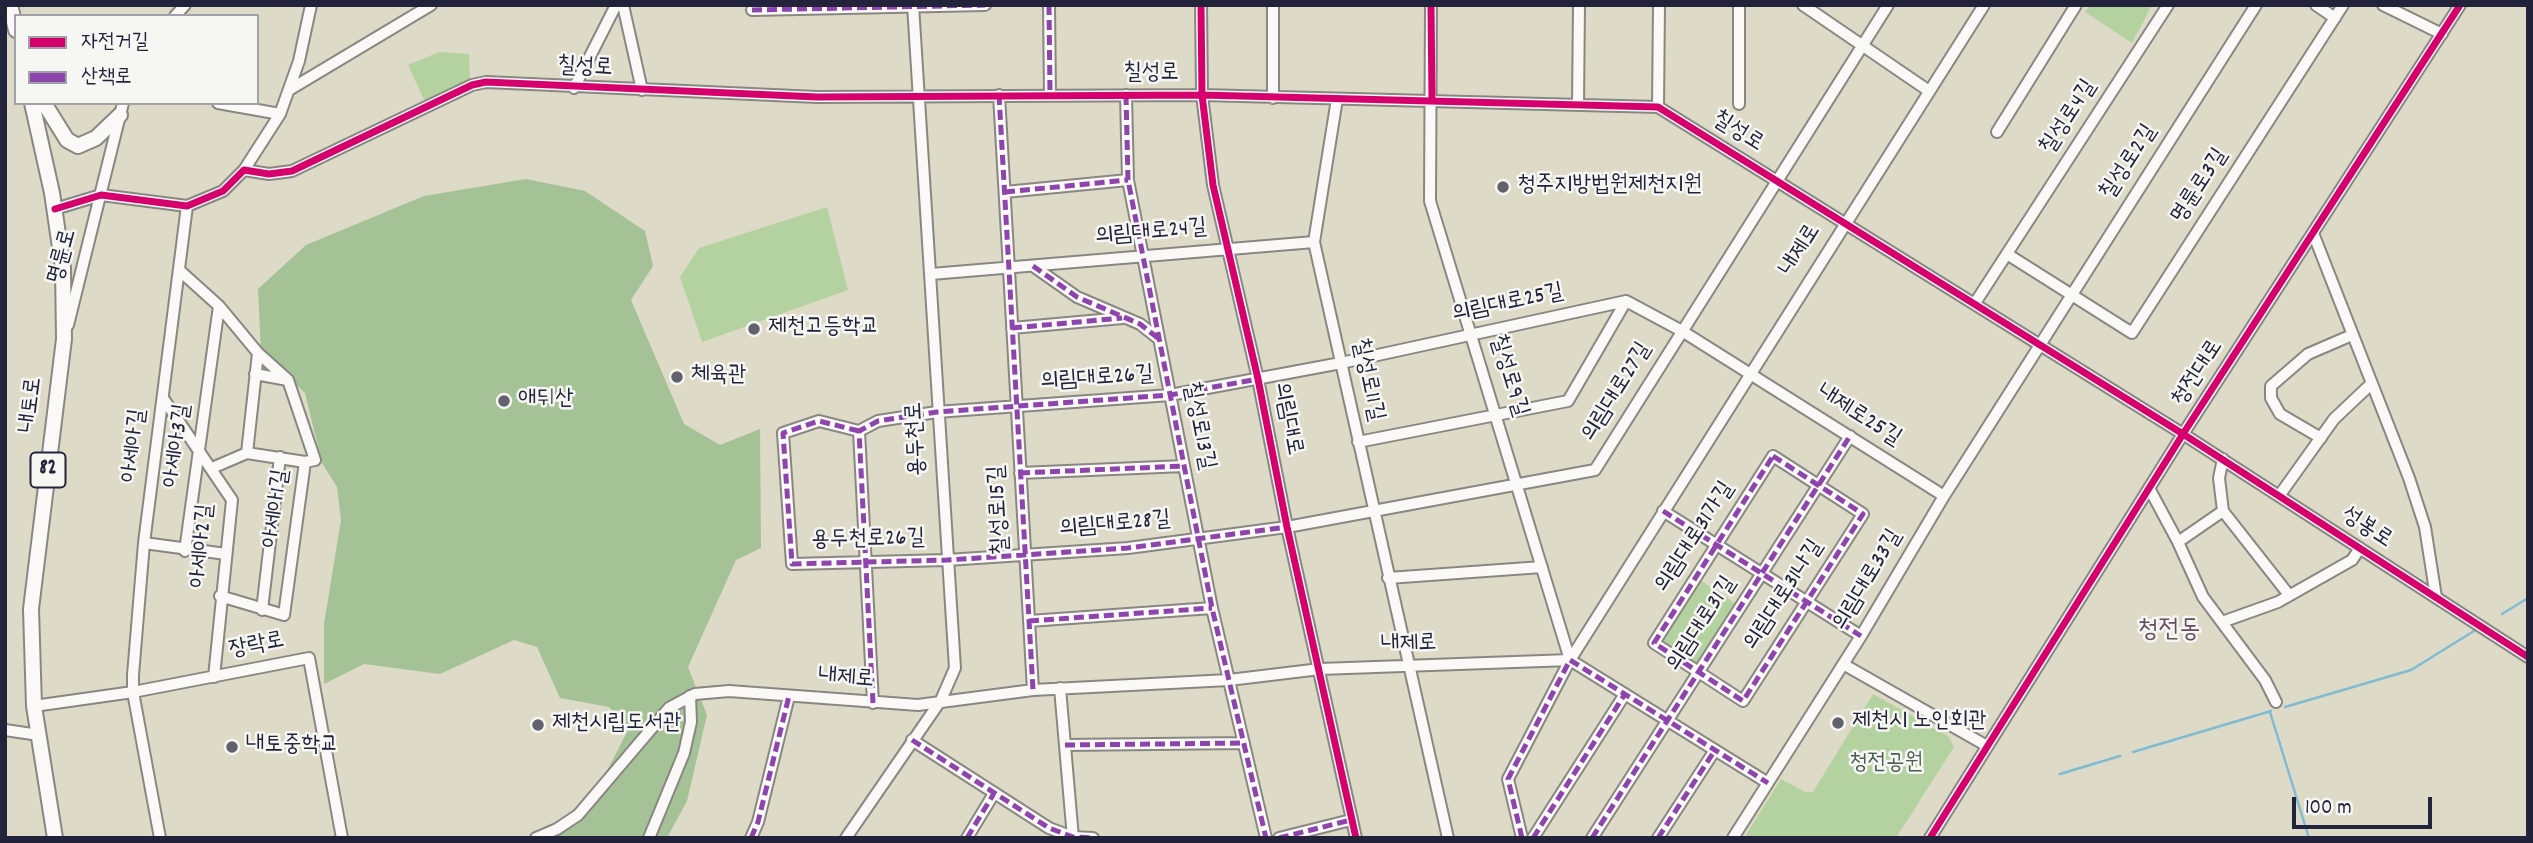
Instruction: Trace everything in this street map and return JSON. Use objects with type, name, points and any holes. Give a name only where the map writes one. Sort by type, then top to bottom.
[{"type":"main road","name":"내토로","points":[[32,105],[55,209],[63,268],[64,339],[31,609],[34,706],[55,838]]},
{"type":"main road","points":[[45,105],[66,140],[78,146],[96,138],[121,109]]},
{"type":"street","points":[[55,209],[102,195],[187,206],[223,191],[244,170],[280,114],[311,5]]},
{"type":"street","points":[[289,90],[431,5]]},
{"type":"street","points":[[574,88],[616,5]]},
{"type":"street","points":[[623,5],[642,90]]},
{"type":"street","points":[[752,10],[985,5]]},
{"type":"street","points":[[1049,5],[1050,95]]},
{"type":"street","name":"의림대로","points":[[1201,5],[1202,95],[1213,185],[1258,379],[1287,527],[1356,838]]},
{"type":"street","points":[[1273,5],[1273,98]]},
{"type":"street","name":"칠성로9길","points":[[1431,5],[1430,201],[1570,660]]},
{"type":"street","points":[[1578,105],[1579,5]]},
{"type":"street","points":[[1658,107],[1660,5]]},
{"type":"street","points":[[1739,5],[1739,104]]},
{"type":"street","points":[[1803,5],[1929,91]]},
{"type":"street","name":"의림대로27길","points":[[1287,527],[1595,470],[1888,5]]},
{"type":"street","name":"내제로","points":[[536,838],[557,829],[578,815],[669,708],[690,696],[729,691],[918,705],[1032,690],[1228,680],[1320,670],[1570,660],[1984,5]]},
{"type":"street","points":[[1997,132],[2076,5]]},
{"type":"street","name":"칠성로4길","points":[[1975,303],[2168,5]]},
{"type":"street","name":"칠성로2길","points":[[2042,345],[2256,5]]},
{"type":"street","points":[[2316,5],[2335,18]]},
{"type":"street","name":"명륜로3길","points":[[2073,295],[2132,333],[2343,5]]},
{"type":"street","points":[[2383,5],[2442,34]]},
{"type":"street","name":"청전대로","points":[[1930,838],[2183,434],[2460,5]]},
{"type":"street","name":"용두천로","points":[[846,838],[941,700],[955,668],[937,412],[921,94],[913,6]]},
{"type":"street","name":"칠성로","points":[[244,170],[269,174],[292,171],[472,85],[498,82],[574,88],[817,97],[921,94],[1202,95],[1658,107],[2183,434]]},
{"type":"street","name":"칠성로15길","points":[[999,95],[1032,690]]},
{"type":"street","name":"칠성로13길","points":[[1126,95],[1128,180],[1212,608],[1266,838]]},
{"type":"street","name":"칠성로11길","points":[[1337,99],[1314,242],[1448,838]]},
{"type":"street","points":[[230,105],[280,114]]},
{"type":"street","name":"명륜로","points":[[64,339],[102,195],[121,109]]},
{"type":"street","points":[[1004,192],[1128,180]]},
{"type":"street","name":"아세아길","points":[[160,838],[133,692],[144,543],[187,206]]},
{"type":"street","points":[[2313,233],[2409,478],[2425,527],[2436,597]]},
{"type":"street","name":"의림대로24길","points":[[931,274],[1009,269],[1142,254],[1314,242]]},
{"type":"street","points":[[2007,254],[2073,295]]},
{"type":"street","points":[[1033,266],[1077,297],[1140,324],[1159,339]]},
{"type":"street","points":[[179,270],[219,306],[258,353],[288,380]]},
{"type":"street","points":[[1358,442],[1568,401],[1626,301],[1682,331],[1749,374]]},
{"type":"street","name":"의림대로25길","points":[[1258,379],[1626,301]]},
{"type":"street","name":"아세아3길","points":[[185,551],[219,306]]},
{"type":"street","points":[[1012,328],[1126,318]]},
{"type":"street","points":[[2321,438],[2280,414],[2271,398],[2271,386],[2308,354],[2352,335]]},
{"type":"street","name":"의림대로33길","points":[[1733,838],[1861,636],[1944,496],[2042,345]]},
{"type":"street","points":[[247,453],[258,353]]},
{"type":"street","points":[[255,374],[288,380]]},
{"type":"street","name":"내제로25길","points":[[1749,374],[1944,496]]},
{"type":"street","name":"의림대로26길","points":[[859,432],[878,421],[937,412],[1170,395],[1258,379]]},
{"type":"street","name":"아세아1길","points":[[262,610],[282,615],[285,610],[305,462],[316,460],[288,380]]},
{"type":"street","points":[[2279,495],[2349,403],[2371,383]]},
{"type":"street","name":"아세아2길","points":[[163,398],[232,500],[220,596],[214,677]]},
{"type":"street","name":"용두천로26길","points":[[859,432],[819,421],[783,433],[792,564],[947,560]]},
{"type":"street","points":[[859,432],[873,703]]},
{"type":"street","name":"성봉로","points":[[2183,434],[2528,657]]},
{"type":"street","name":"의림대로31길","points":[[1593,837],[1850,436]]},
{"type":"street","points":[[212,468],[247,453],[305,462]]},
{"type":"street","name":"의림대로31가길","points":[[1697,673],[1654,643],[1715,544],[1773,456],[1818,486]]},
{"type":"street","points":[[220,596],[262,610],[280,457]]},
{"type":"street","points":[[2223,459],[2219,478],[2223,510],[2289,594]]},
{"type":"street","points":[[1020,473],[1184,466]]},
{"type":"street","name":"의림대로31나길","points":[[1697,673],[1743,701],[1863,514],[1818,486]]},
{"type":"street","points":[[2149,488],[2203,597],[2264,680],[2276,702]]},
{"type":"street","points":[[2178,542],[2223,510]]},
{"type":"street","points":[[1663,512],[1861,636]]},
{"type":"street","name":"의림대로28길","points":[[947,560],[1128,548],[1287,527]]},
{"type":"street","points":[[144,543],[185,551],[226,554]]},
{"type":"street","points":[[2221,622],[2278,602],[2352,560],[2360,548]]},
{"type":"street","points":[[1388,578],[1542,567]]},
{"type":"street","points":[[1028,621],[1212,608]]},
{"type":"street","name":"장락로","points":[[34,706],[133,692],[309,659],[342,838]]},
{"type":"street","points":[[1522,838],[1508,779],[1570,660],[1768,783]]},
{"type":"street","points":[[1843,664],[1986,746]]},
{"type":"street","points":[[1060,688],[1073,838]]},
{"type":"street","points":[[1533,838],[1625,694]]},
{"type":"street","points":[[649,838],[684,753],[691,722],[690,696]]},
{"type":"street","points":[[751,838],[758,822],[789,696]]},
{"type":"street","points":[[5,730],[39,735]]},
{"type":"street","points":[[912,740],[1049,828],[1073,838],[1093,838]]},
{"type":"street","points":[[1065,745],[1244,743]]},
{"type":"street","points":[[1658,838],[1714,750]]},
{"type":"street","points":[[967,838],[993,794]]},
{"type":"street","points":[[1279,838],[1351,820]]},
{"type":"green space","points":[[2090,5],[2152,5],[2132,43],[2085,12]]},
{"type":"green space","points":[[439,52],[469,54],[470,81],[426,104],[408,65]]},
{"type":"green space","points":[[526,179],[585,191],[645,231],[653,266],[631,300],[684,424],[720,445],[760,429],[761,548],[736,560],[688,667],[707,715],[687,801],[667,838],[536,838],[592,800],[629,728],[609,707],[560,698],[537,647],[514,640],[440,674],[364,664],[324,684],[324,624],[341,520],[337,487],[322,463],[305,393],[261,352],[258,289],[306,245],[424,196]]},
{"type":"green space","points":[[827,207],[848,290],[702,342],[680,277],[699,248]]},
{"type":"green space","points":[[1697,578],[1735,603],[1696,664],[1657,639]]},
{"type":"green space","name":"청전공원","points":[[1873,694],[1948,736],[1954,747],[1896,838],[1744,838],[1781,779],[1805,792],[1813,792]]},
{"type":"waterway","points":[[2502,614],[2528,598]]},
{"type":"waterway","points":[[2285,707],[2411,670],[2474,631]]},
{"type":"waterway","points":[[2133,752],[2271,711]]},
{"type":"waterway","points":[[2270,712],[2309,838]]},
{"type":"waterway","points":[[2060,774],[2120,756]]},
{"type":"marked path","points":[[752,10],[985,5]]},
{"type":"marked path","points":[[1049,5],[1050,95]]},
{"type":"marked path","points":[[999,95],[1033,690]]},
{"type":"marked path","points":[[1126,95],[1128,180],[1212,608],[1266,838]]},
{"type":"marked path","points":[[1005,192],[1128,180]]},
{"type":"marked path","points":[[1033,266],[1077,297],[1140,324],[1159,339]]},
{"type":"marked path","points":[[1012,328],[1122,318]]},
{"type":"marked path","points":[[873,703],[859,431],[878,421],[937,412],[1170,395],[1258,379]]},
{"type":"marked path","points":[[859,431],[819,421],[783,433],[792,564],[947,560],[1128,548],[1287,527]]},
{"type":"marked path","points":[[1592,838],[1850,436]]},
{"type":"marked path","points":[[1773,456],[1863,514],[1743,701],[1654,643],[1773,456]]},
{"type":"marked path","points":[[1020,473],[1184,466]]},
{"type":"marked path","points":[[1663,511],[1861,636]]},
{"type":"marked path","points":[[1029,621],[1212,608]]},
{"type":"marked path","points":[[1522,838],[1508,779],[1570,660],[1768,783]]},
{"type":"marked path","points":[[1533,838],[1625,694]]},
{"type":"marked path","points":[[751,838],[758,822],[789,696]]},
{"type":"marked path","points":[[912,740],[1049,828],[1073,837],[1093,838]]},
{"type":"marked path","points":[[1065,745],[1244,743]]},
{"type":"marked path","points":[[1658,838],[1715,750]]},
{"type":"marked path","points":[[967,838],[993,795]]},
{"type":"marked path","points":[[1279,838],[1351,820]]},
{"type":"cycle path","points":[[1201,5],[1202,95],[1213,185],[1258,379],[1287,527],[1356,838]]},
{"type":"cycle path","points":[[1431,5],[1432,101]]},
{"type":"cycle path","points":[[1930,838],[2183,434],[2460,5]]},
{"type":"cycle path","points":[[55,209],[101,195],[187,206],[223,191],[244,170],[269,174],[292,171],[472,85],[486,82],[817,97],[1202,95],[1658,107],[2183,434],[2528,657]]},
{"type":"place","name":"청주지방법원제천지원","points":[[1503,187]]},
{"type":"place","name":"제천고등학교","points":[[754,329]]},
{"type":"place","name":"체육관","points":[[677,377]]},
{"type":"place","name":"애뒤산","points":[[504,401]]},
{"type":"place","name":"제천시 노인회관","points":[[1838,723]]},
{"type":"place","name":"제천시립도서관","points":[[538,725]]},
{"type":"place","name":"내토중학교","points":[[232,747]]},
{"type":"district","name":"청전동","points":[[2169,632]]}]
